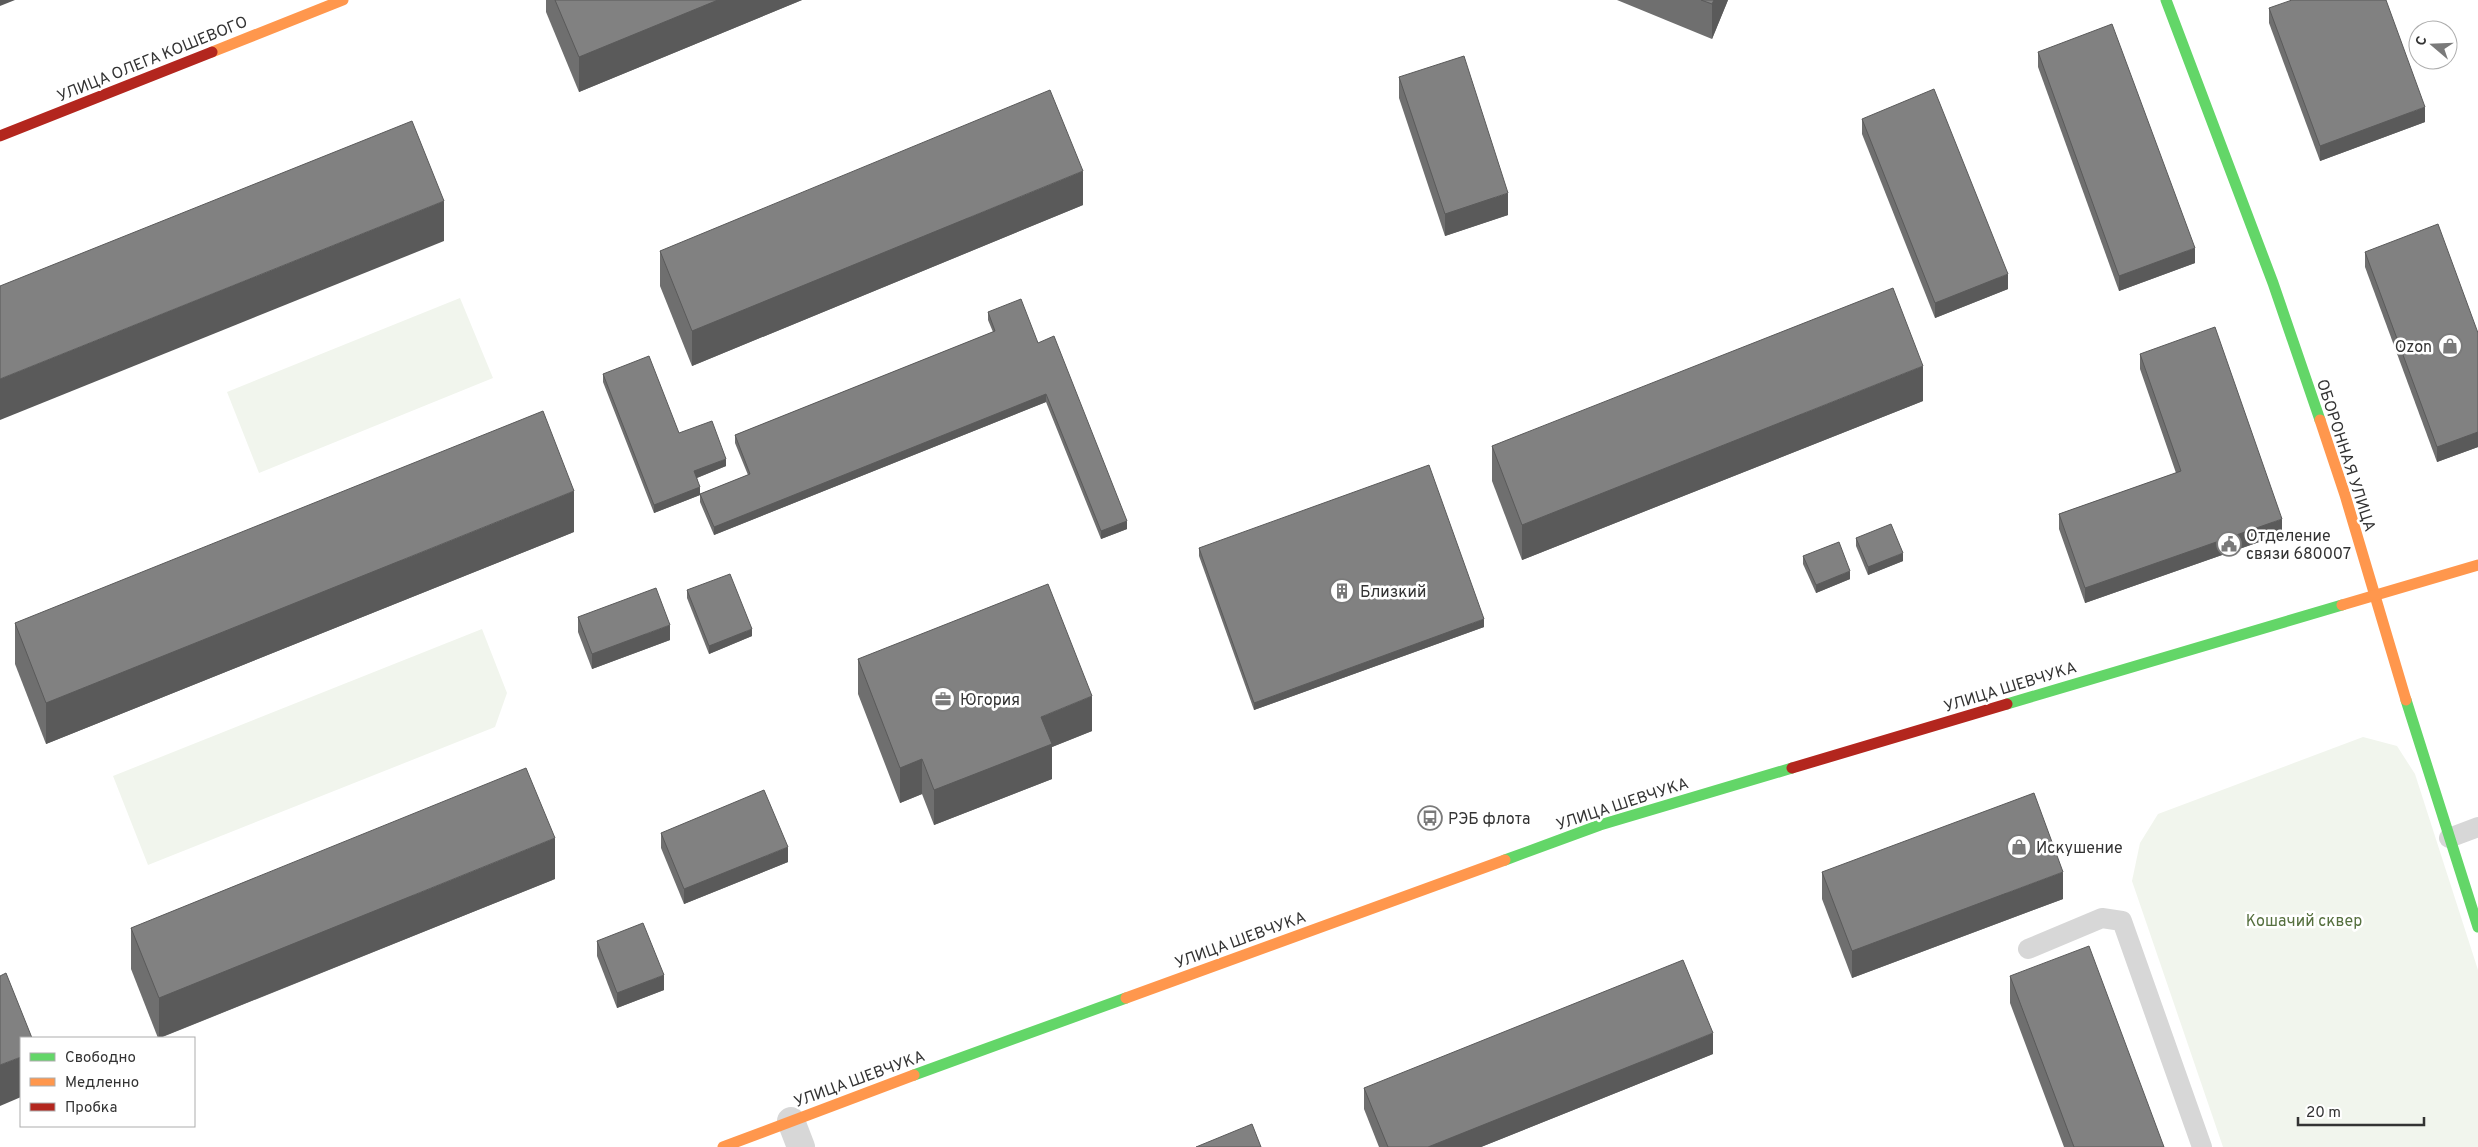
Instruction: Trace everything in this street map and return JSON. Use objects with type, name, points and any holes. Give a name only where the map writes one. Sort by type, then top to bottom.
[{"type":"main road","name":"УЛИЦА ОЛЕГА КОШЕВОГО","points":[[0,136],[343,0]]},
{"type":"main road","name":"ОБОРОННАЯ УЛИЦА","points":[[2166,0],[2273,283],[2345,495],[2478,927]]},
{"type":"main road","name":"УЛИЦА ШЕВЧУКА","points":[[723,1147],[1600,825],[2478,565]]},
{"type":"street","points":[[791,1121],[801,1147]]},
{"type":"lane","points":[[2450,838],[2478,827]]},
{"type":"lane","points":[[2028,949],[2102,918],[2122,921],[2202,1147]]},
{"type":"green space","points":[[460,298],[493,378],[259,473],[227,392]]},
{"type":"green space","points":[[482,629],[507,693],[495,727],[148,865],[113,776]]},
{"type":"green space","name":"Кошачий сквер","points":[[2363,737],[2397,746],[2415,774],[2478,970],[2478,1147],[2223,1147],[2132,881],[2140,843],[2158,814]]},
{"type":"building","points":[[555,0],[718,0],[579,57]]},
{"type":"building","points":[[1701,0],[1714,0],[1712,4]]},
{"type":"building","points":[[2292,0],[2386,0],[2408,60],[2408,70],[2412,70],[2425,107],[2320,146],[2269,8]]},
{"type":"building","points":[[2112,24],[2195,248],[2119,276],[2038,52]]},
{"type":"building","points":[[1464,56],[1508,193],[1445,214],[1399,77]]},
{"type":"building","points":[[1934,89],[2008,274],[1935,303],[1862,119]]},
{"type":"building","points":[[1050,90],[1083,171],[692,331],[660,251]]},
{"type":"building","points":[[412,121],[444,201],[0,379],[0,286]]},
{"type":"building","points":[[2438,224],[2478,333],[2478,432],[2437,447],[2365,252]]},
{"type":"building","points":[[1893,288],[1923,366],[1522,525],[1492,446]]},
{"type":"building","points":[[1021,299],[1038,343],[1054,336],[1127,521],[1101,531],[1046,394],[714,527],[700,494],[750,474],[735,435],[995,331],[988,312]]},
{"type":"building","points":[[2215,327],[2282,519],[2085,588],[2059,514],[2181,471],[2140,354]]},
{"type":"building","points":[[649,356],[679,433],[712,421],[726,459],[694,471],[700,487],[654,505],[603,374]]},
{"type":"building","points":[[543,411],[574,491],[46,703],[15,623]]},
{"type":"building","name":"Близкий","points":[[1429,465],[1484,619],[1254,703],[1199,548]]},
{"type":"building","points":[[1891,524],[1903,553],[1868,567],[1856,538]]},
{"type":"building","points":[[1839,542],[1850,571],[1816,585],[1803,556]]},
{"type":"building","points":[[730,574],[752,629],[709,646],[687,590]]},
{"type":"building","points":[[1048,584],[1092,696],[1041,717],[1052,744],[934,790],[922,759],[900,768],[858,659]]},
{"type":"building","points":[[656,588],[670,625],[592,654],[578,617]]},
{"type":"building","points":[[526,768],[555,838],[159,998],[131,928]]},
{"type":"building","points":[[764,790],[788,847],[684,889],[661,833]]},
{"type":"building","points":[[2034,793],[2063,872],[1852,951],[1822,872]]},
{"type":"building","points":[[643,923],[664,975],[617,993],[597,941]]},
{"type":"building","points":[[2089,946],[2164,1147],[2074,1147],[2010,976]]},
{"type":"building","points":[[1683,960],[1713,1033],[1428,1147],[1388,1147],[1364,1088]]},
{"type":"building","points":[[6,973],[32,1037],[20,1037],[20,1057],[0,1065],[0,976]]},
{"type":"building","points":[[1252,1124],[1261,1147],[1196,1147]]},
{"type":"traffic: fast","points":[[2166,0],[2273,283],[2320,420]]},
{"type":"traffic: fast","points":[[2007,704],[2342,605]]},
{"type":"traffic: fast","points":[[2406,700],[2478,927]]},
{"type":"traffic: fast","points":[[1505,860],[1600,825],[1792,768]]},
{"type":"traffic: fast","points":[[914,1075],[1126,998]]},
{"type":"traffic: slow","points":[[212,52],[343,0]]},
{"type":"traffic: slow","points":[[2320,420],[2345,495],[2406,700]]},
{"type":"traffic: slow","points":[[2342,605],[2478,565]]},
{"type":"traffic: slow","points":[[1126,998],[1505,860]]},
{"type":"traffic: slow","points":[[723,1147],[914,1075]]},
{"type":"traffic: jam","points":[[0,136],[212,52]]},
{"type":"traffic: jam","points":[[1792,768],[2007,704]]},
{"type":"place","name":"Ozon","points":[[2450,346]]},
{"type":"place","name":"Отделение связи 680007","points":[[2229,544]]},
{"type":"place","name":"Близкий","points":[[1342,591]]},
{"type":"place","name":"Югория","points":[[943,699]]},
{"type":"place","name":"РЭБ флота","points":[[1430,818]]},
{"type":"place","name":"Искушение","points":[[2019,847]]}]
